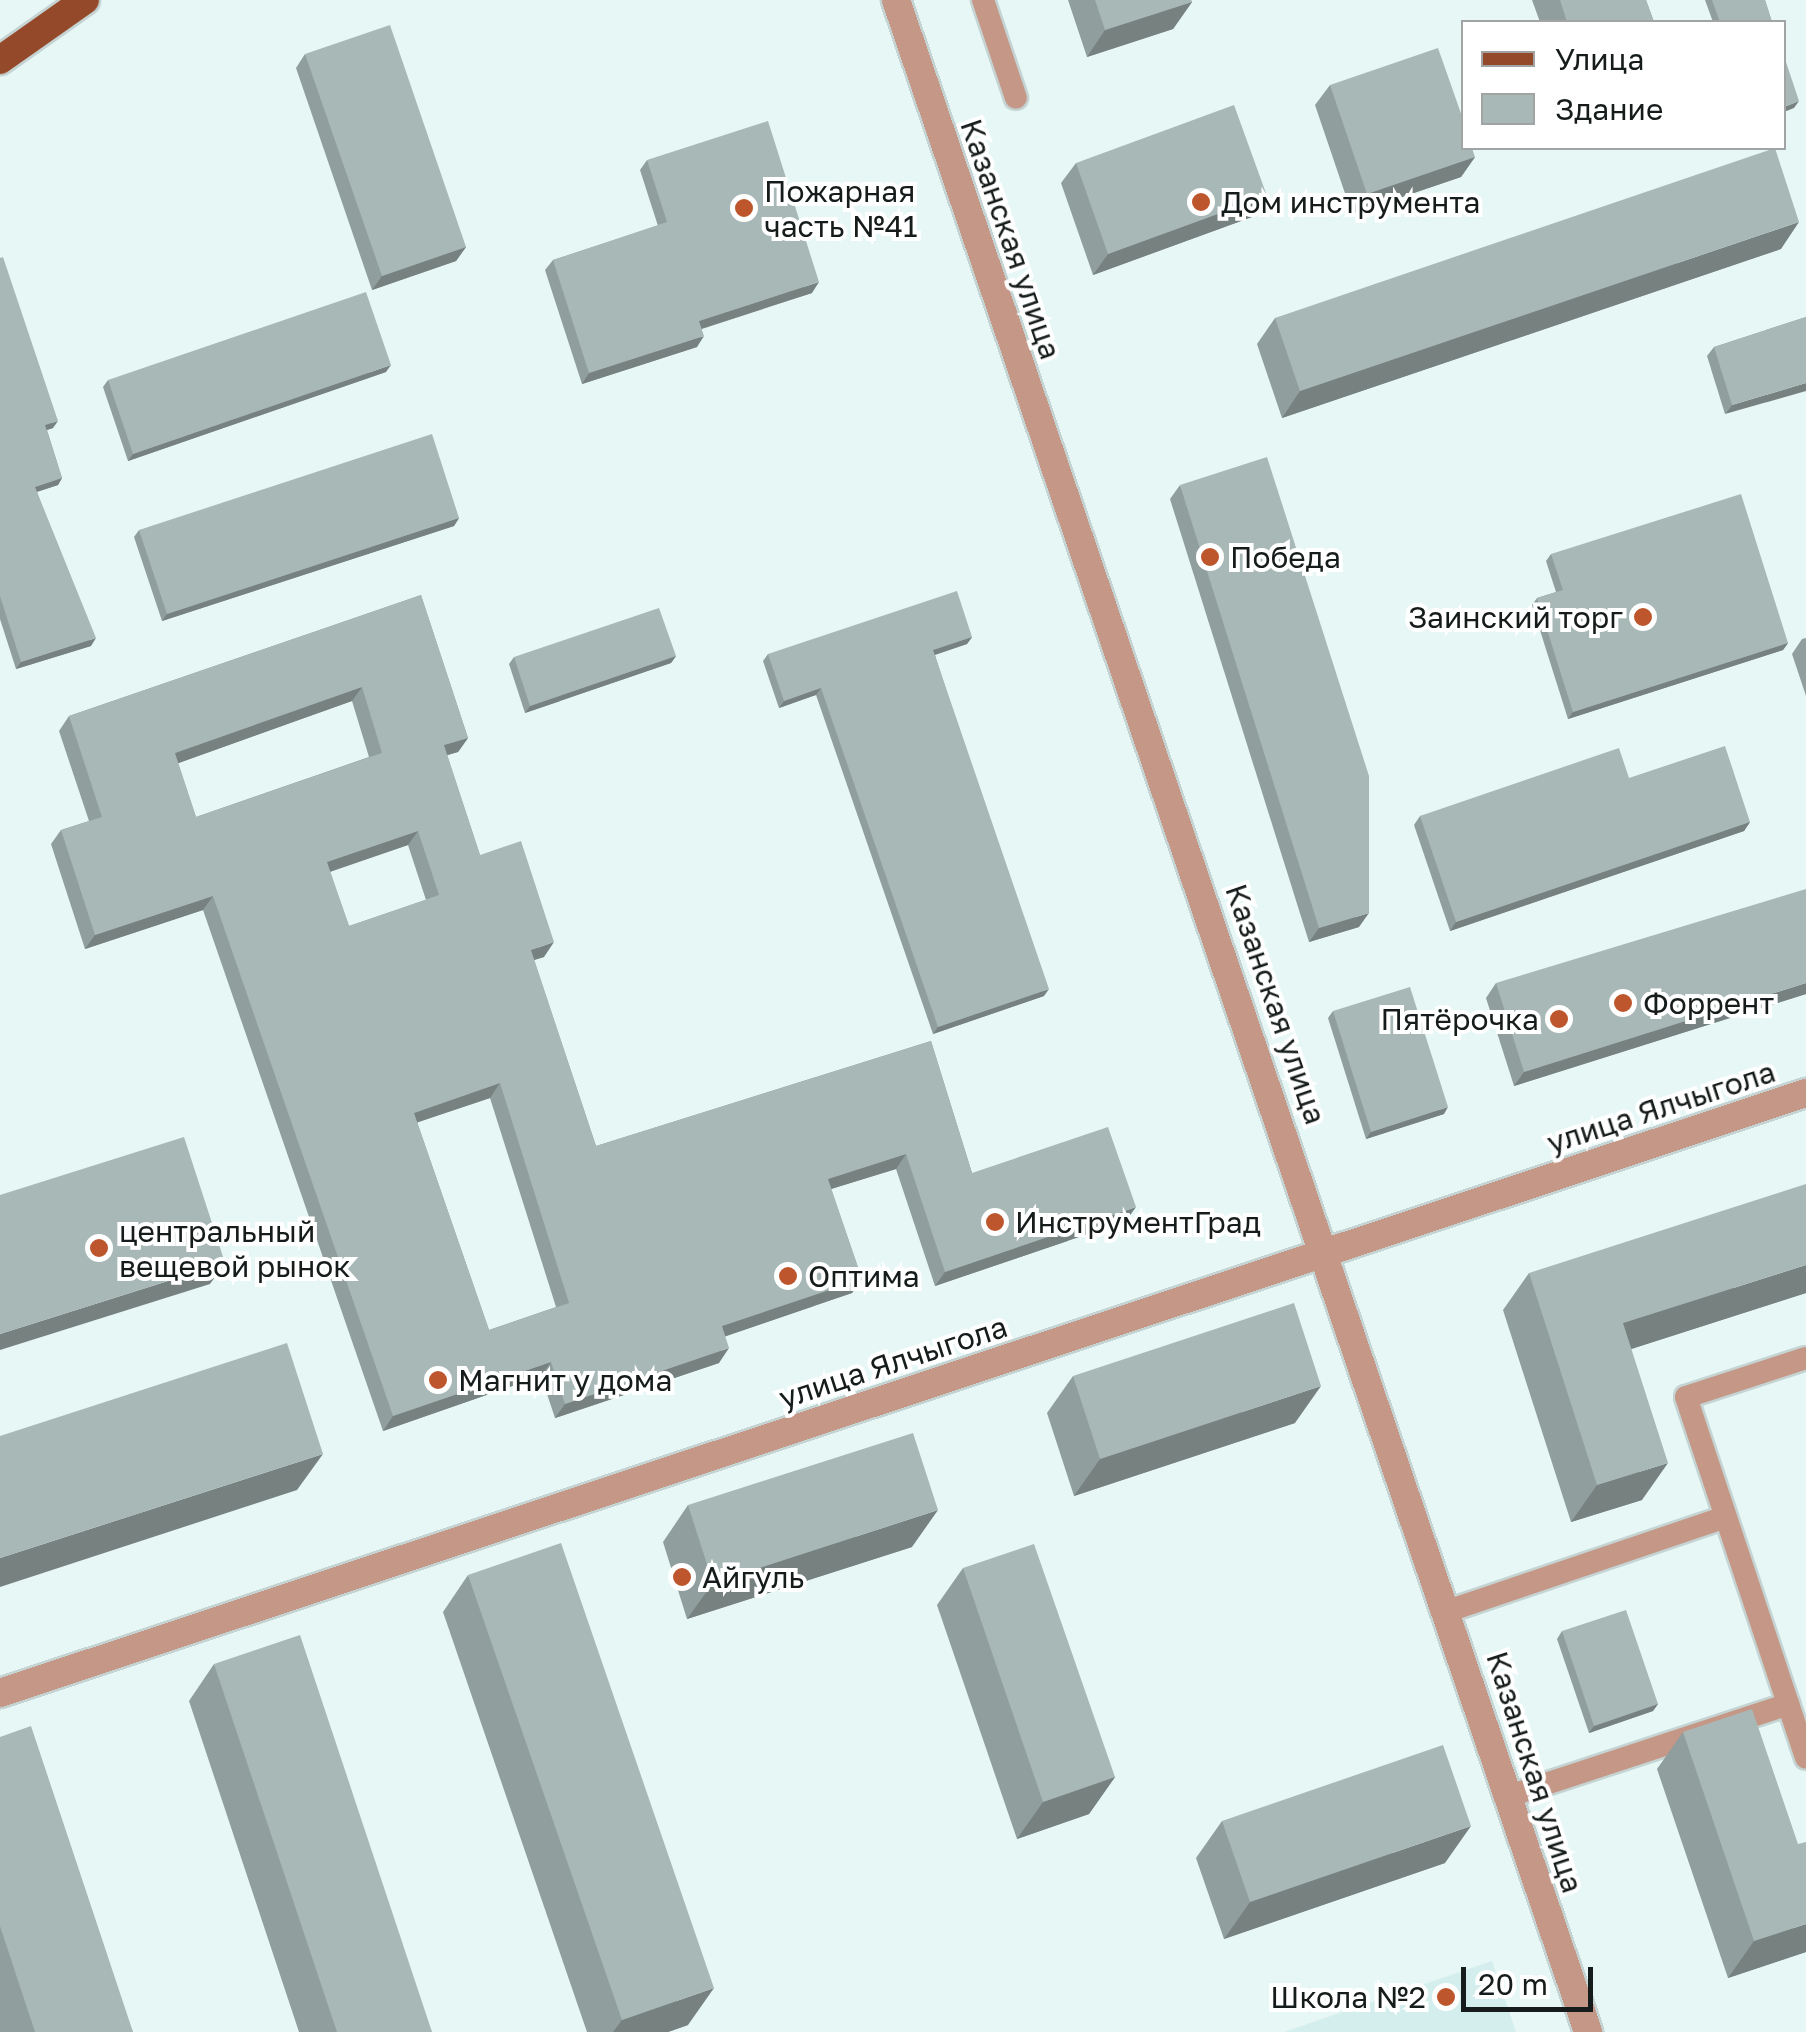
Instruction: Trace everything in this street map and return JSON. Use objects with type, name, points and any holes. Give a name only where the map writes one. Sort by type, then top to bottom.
[{"type":"main road","points":[[0,60],[85,0]]},
{"type":"street","name":"Казанская улица","points":[[896,0],[1328,1252],[1588,2032]]},
{"type":"street","name":"улица Ялчыгола","points":[[0,1693],[1806,1092]]},
{"type":"lane","points":[[983,0],[1016,98]]},
{"type":"lane","points":[[1806,1358],[1686,1397],[1806,1758]]},
{"type":"lane","points":[[1448,1611],[1726,1517]]},
{"type":"lane","points":[[1509,1796],[1788,1704]]},
{"type":"shaded area","name":"Школа №2","points":[[1492,1961],[1516,2032],[1284,2032]]},
{"type":"building","points":[[1095,0],[1191,0],[1192,2],[1105,30]]},
{"type":"building","points":[[1560,0],[1646,0],[1653,20],[1566,20]]},
{"type":"building","points":[[1712,0],[1765,0],[1771,20],[1719,20]]},
{"type":"building","points":[[390,25],[466,247],[382,276],[305,54]]},
{"type":"building","points":[[1438,48],[1461,113],[1461,150],[1473,150],[1475,157],[1367,194],[1330,85]]},
{"type":"building","points":[[1786,62],[1799,101],[1786,106]]},
{"type":"building","points":[[1234,105],[1267,196],[1108,254],[1076,163]]},
{"type":"building","points":[[768,121],[819,282],[699,321],[704,336],[589,373],[553,260],[667,222],[647,160]]},
{"type":"building","points":[[1769,150],[1776,150],[1799,222],[1300,391],[1275,318]]},
{"type":"building","points":[[3,257],[58,421],[45,425],[62,478],[35,487],[96,638],[21,662],[0,596]]},
{"type":"building","points":[[366,292],[391,365],[133,454],[108,380]]},
{"type":"building","points":[[1806,317],[1806,383],[1732,405],[1714,347]]},
{"type":"building","points":[[432,434],[459,518],[167,614],[139,530]]},
{"type":"building","points":[[1267,457],[1369,776],[1369,913],[1319,928],[1180,485]]},
{"type":"building","points":[[1741,494],[1788,643],[1573,712],[1537,598],[1563,590],[1551,554]]},
{"type":"building","points":[[957,591],[972,637],[933,650],[1049,989],[938,1027],[821,688],[784,701],[768,654]]},
{"type":"building","points":[[421,595],[468,738],[444,745],[480,855],[521,841],[554,942],[531,950],[596,1146],[931,1041],[972,1173],[1108,1127],[1136,1207],[945,1272],[906,1154],[828,1179],[862,1279],[722,1326],[729,1348],[565,1404],[551,1362],[393,1416],[213,896],[95,935],[61,830],[102,817],[69,716]],"holes":[[[362,687],[382,753],[196,817],[175,753]],[[418,831],[439,895],[349,926],[327,862]],[[500,1083],[569,1303],[489,1330],[414,1113]]]},
{"type":"building","points":[[659,608],[676,656],[530,706],[514,657]]},
{"type":"building","points":[[1725,746],[1750,822],[1456,922],[1420,816],[1619,748],[1629,778]]},
{"type":"building","name":"Форрент","points":[[1806,889],[1806,983],[1524,1072],[1496,983]]},
{"type":"building","points":[[1410,987],[1448,1107],[1371,1132],[1333,1011]]},
{"type":"building","name":"центральный вещевой рынок","points":[[184,1137],[225,1263],[0,1334],[0,1195]]},
{"type":"building","points":[[1806,1184],[1806,1265],[1623,1323],[1668,1463],[1597,1485],[1529,1273]]},
{"type":"building","points":[[1294,1303],[1321,1386],[1100,1459],[1073,1376]]},
{"type":"building","points":[[287,1343],[323,1454],[0,1558],[0,1436]]},
{"type":"building","points":[[913,1433],[938,1510],[713,1583],[688,1505]]},
{"type":"building","points":[[561,1543],[714,1988],[622,2020],[468,1575]]},
{"type":"building","points":[[1034,1544],[1115,1777],[1043,1802],[963,1568]]},
{"type":"building","points":[[1626,1610],[1658,1704],[1594,1726],[1562,1631]]},
{"type":"building","points":[[300,1635],[432,2032],[337,2032],[214,1664]]},
{"type":"building","points":[[1752,1709],[1798,1844],[1806,1842],[1806,1924],[1754,1941],[1683,1732]]},
{"type":"building","points":[[31,1726],[133,2032],[35,2032],[0,1926],[0,1737]]},
{"type":"building","points":[[1443,1745],[1471,1826],[1250,1902],[1222,1821]]},
{"type":"place","name":"Дом инструмента","points":[[1201,202]]},
{"type":"place","name":"Пожарная часть №41","points":[[744,208]]},
{"type":"place","name":"Победа","points":[[1210,557]]},
{"type":"place","name":"Заинский торг","points":[[1643,617]]},
{"type":"place","name":"Форрент","points":[[1623,1003]]},
{"type":"place","name":"Пятёрочка","points":[[1559,1019]]},
{"type":"place","name":"ИнструментГрад","points":[[995,1222]]},
{"type":"place","name":"центральный вещевой рынок","points":[[99,1248]]},
{"type":"place","name":"Оптима","points":[[788,1276]]},
{"type":"place","name":"Магнит у дома","points":[[438,1380]]},
{"type":"place","name":"Айгуль","points":[[682,1577]]},
{"type":"place","name":"Школа №2","points":[[1446,1997]]}]
